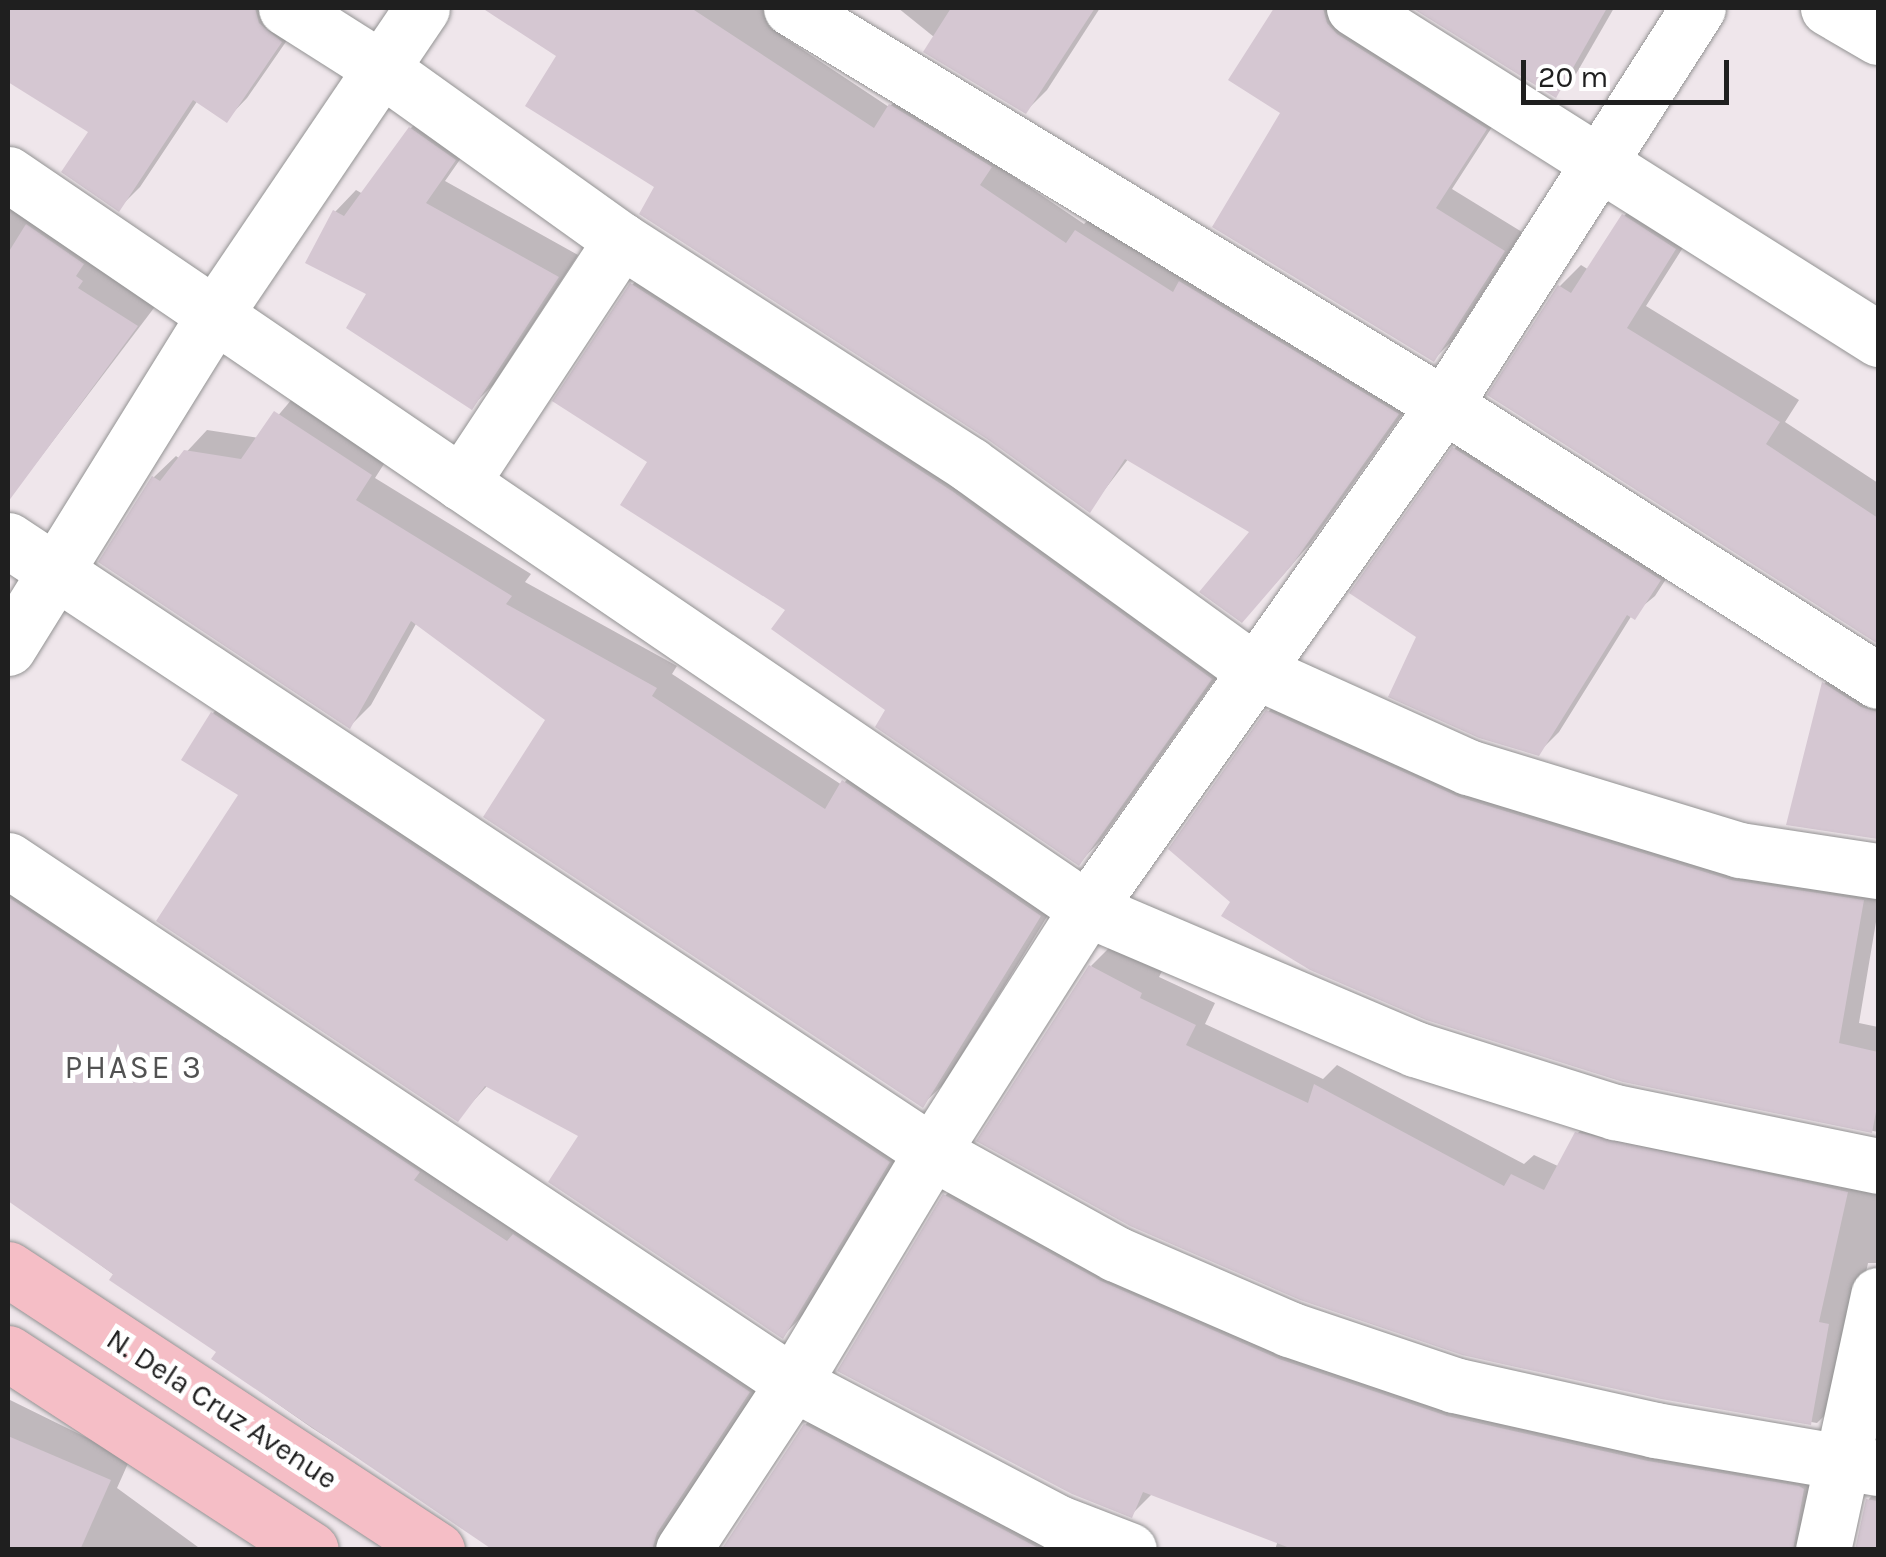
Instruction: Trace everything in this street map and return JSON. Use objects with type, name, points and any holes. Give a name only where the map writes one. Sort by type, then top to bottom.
[{"type":"street","points":[[286,8],[382,69],[622,240],[970,465],[1253,670],[1468,767],[1740,850],[1878,871]]},
{"type":"street","points":[[8,648],[215,314],[422,8]]},
{"type":"street","points":[[792,8],[1444,405],[1878,681]]},
{"type":"street","points":[[1354,8],[1878,338]]},
{"type":"street","points":[[683,1550],[793,1384],[932,1152],[1087,909],[1444,405],[1698,8]]},
{"type":"street","points":[[1828,8],[1878,37]]},
{"type":"street","points":[[8,174],[1087,909],[1433,1055],[1615,1112],[1878,1166]]},
{"type":"street","points":[[461,483],[622,240]]},
{"type":"street","points":[[8,540],[932,1152],[1116,1254],[1325,1342],[1454,1386],[1655,1430],[1859,1464]]},
{"type":"street","points":[[8,860],[793,1384],[1059,1523],[1129,1550]]},
{"type":"street","name":"N. Dela Cruz Avenue","points":[[8,1270],[437,1550]]},
{"type":"street","points":[[1823,1550],[1859,1464],[1878,1296]]},
{"type":"street","points":[[8,1352],[311,1550]]},
{"type":"building","points":[[8,8],[255,8],[259,23],[282,42],[227,123],[193,100],[119,212],[61,172],[88,132],[8,82]]},
{"type":"building","points":[[482,8],[691,8],[874,128],[889,104],[992,167],[980,185],[1066,243],[1075,230],[1173,292],[1179,281],[1399,414],[1292,565],[1242,623],[1199,592],[1249,532],[1125,459],[1090,513],[987,439],[639,214],[654,187],[525,106],[556,56]]},
{"type":"building","points":[[951,8],[1095,8],[1026,114],[923,52]]},
{"type":"building","points":[[1274,8],[1323,8],[1327,23],[1337,34],[1487,129],[1436,208],[1505,251],[1434,362],[1212,227],[1280,113],[1228,80]]},
{"type":"building","points":[[1412,8],[1607,8],[1556,98]]},
{"type":"building","points":[[409,127],[456,160],[426,203],[559,277],[472,410],[346,328],[366,294],[305,263],[333,210],[344,216]]},
{"type":"building","points":[[1622,214],[1676,249],[1627,328],[1780,422],[1766,444],[1878,518],[1878,644],[1487,395],[1558,285],[1571,293]]},
{"type":"building","points":[[26,224],[84,264],[76,276],[83,281],[78,288],[138,326],[8,502],[8,253]]},
{"type":"building","points":[[630,283],[952,491],[1212,679],[1079,866],[875,727],[885,710],[771,629],[785,610],[620,505],[647,462],[552,401]]},
{"type":"building","points":[[274,411],[372,475],[356,500],[512,596],[506,604],[657,688],[652,696],[825,809],[842,780],[1041,916],[923,1108],[483,817],[545,720],[411,621],[350,729],[98,562],[152,476],[160,481],[184,450],[241,459]]},
{"type":"building","points":[[1452,447],[1661,580],[1635,620],[1627,615],[1539,756],[1479,738],[1388,697],[1416,637],[1349,593]]},
{"type":"building","points":[[1822,682],[1861,707],[1878,712],[1878,839],[1786,825]]},
{"type":"building","points":[[1266,710],[1459,797],[1731,880],[1864,900],[1839,1043],[1878,1052],[1878,1101],[1872,1133],[1623,1082],[1426,1020],[1310,970],[1221,916],[1230,902],[1168,849]]},
{"type":"building","points":[[211,712],[890,1162],[783,1339],[548,1182],[578,1136],[485,1086],[458,1122],[156,921],[238,795],[181,760]]},
{"type":"building","points":[[8,897],[420,1172],[414,1180],[507,1241],[513,1234],[750,1392],[657,1533],[652,1550],[493,1550],[211,1359],[216,1352],[109,1280],[113,1274],[8,1201]]},
{"type":"building","points":[[1089,965],[1142,993],[1140,998],[1196,1025],[1186,1045],[1308,1103],[1314,1084],[1504,1186],[1511,1174],[1544,1190],[1575,1132],[1848,1192],[1819,1322],[1829,1324],[1811,1425],[1661,1399],[1462,1355],[1300,1300],[1130,1226],[976,1141]]},
{"type":"building","points":[[943,1194],[1101,1281],[1279,1359],[1447,1416],[1648,1461],[1799,1486],[1804,1489],[1793,1550],[1295,1550],[1143,1492],[1132,1518],[1072,1494],[837,1371]]},
{"type":"building","points":[[804,1424],[1042,1550],[721,1550]]},
{"type":"building","points":[[8,1436],[111,1480],[80,1550],[8,1550]]},
{"type":"building","points":[[1866,1499],[1878,1501],[1878,1550],[1855,1550]]},
{"type":"district","name":"PHASE 3","points":[[134,1068]]}]
